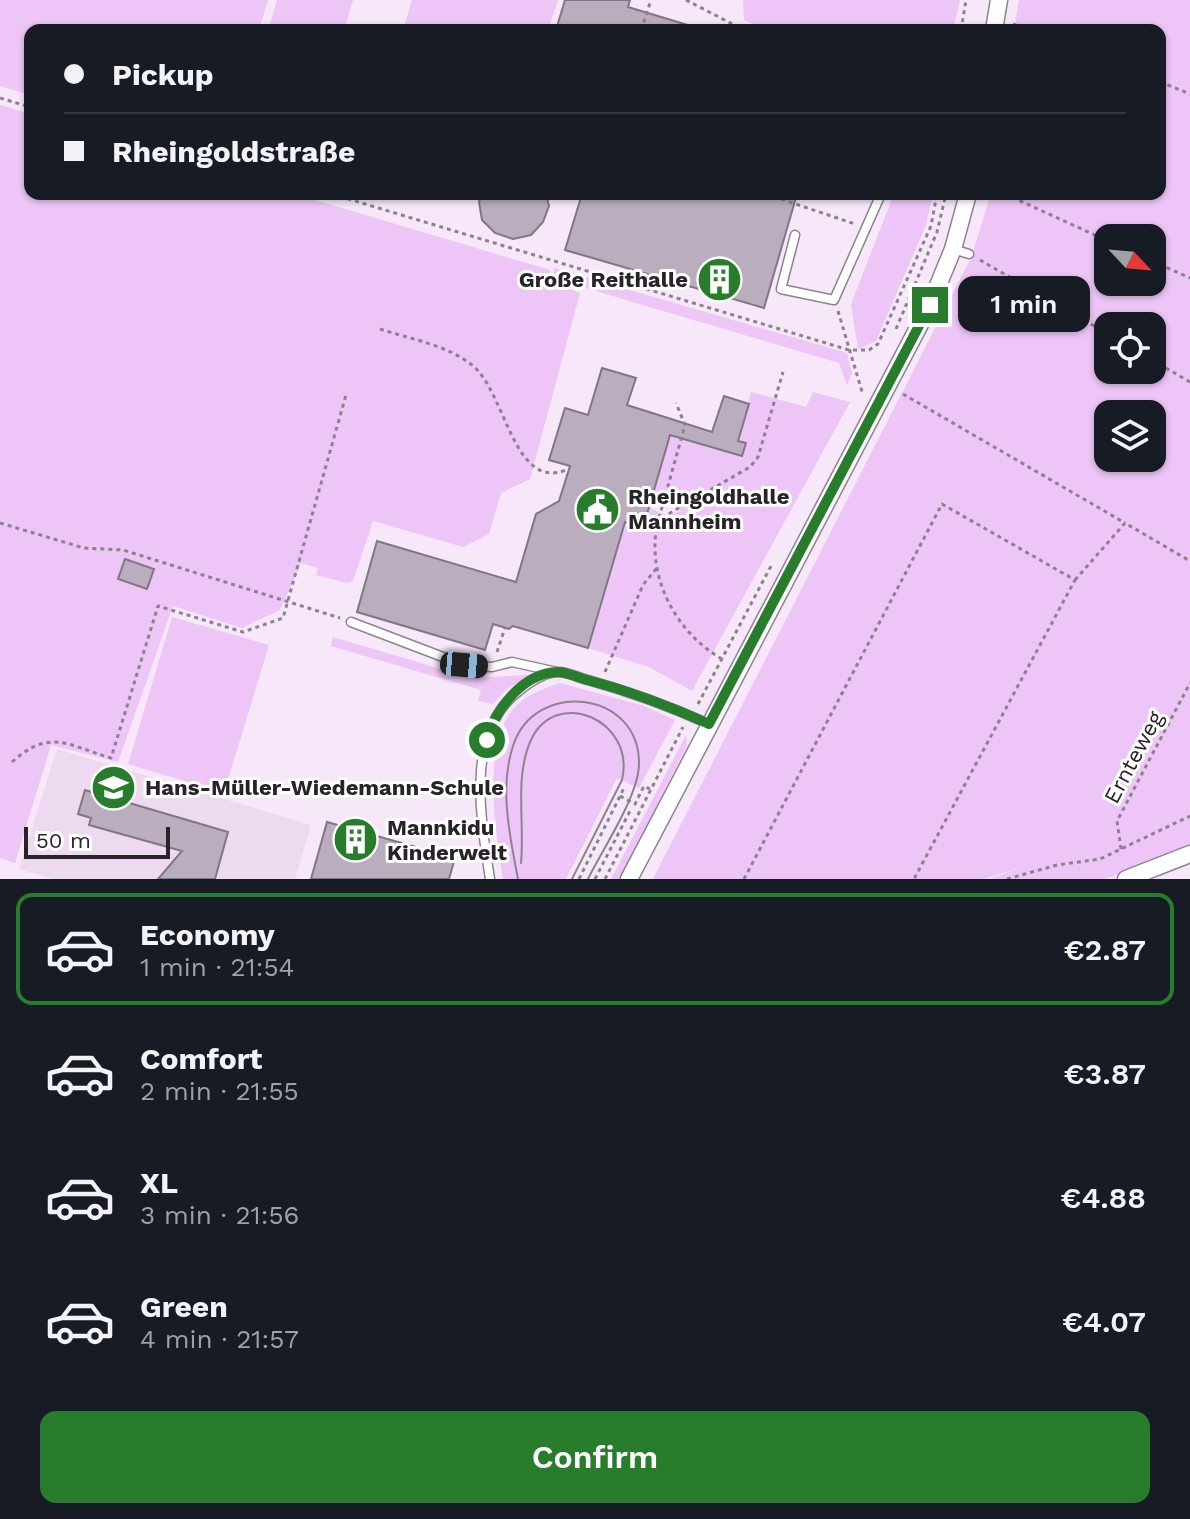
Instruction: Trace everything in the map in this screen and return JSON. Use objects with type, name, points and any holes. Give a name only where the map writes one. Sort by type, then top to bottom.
[{"type":"street","points":[[999,0],[1000,24]]},
{"type":"street","points":[[629,879],[886,386],[961,252],[967,200]]},
{"type":"street","points":[[1126,879],[1190,854]]},
{"type":"lane","points":[[795,235],[781,289],[834,300],[878,200]]},
{"type":"lane","points":[[351,622],[464,665],[492,667],[512,662],[558,672],[656,699],[709,724]]},
{"type":"lane","points":[[490,879],[482,824],[481,790],[492,719],[510,697],[533,680],[558,672]]},
{"type":"path","points":[[643,24],[651,0]]},
{"type":"path","points":[[686,0],[733,24]]},
{"type":"path","points":[[704,9],[706,0]]},
{"type":"path","points":[[962,24],[966,0]]},
{"type":"path","points":[[1166,84],[1190,94]]},
{"type":"path","points":[[0,98],[24,105]]},
{"type":"path","points":[[352,200],[849,350],[869,350],[878,344],[931,226],[936,200]]},
{"type":"path","points":[[784,200],[866,228]]},
{"type":"path","points":[[891,339],[937,232],[945,200]]},
{"type":"path","points":[[1018,200],[1094,235]]},
{"type":"path","points":[[961,252],[1094,326]]},
{"type":"path","points":[[1166,267],[1190,278]]},
{"type":"path","points":[[834,300],[863,395],[886,386],[1190,561]]},
{"type":"path","points":[[380,329],[448,351],[473,366],[497,398],[519,450],[530,467],[554,474],[566,470]]},
{"type":"path","points":[[1166,368],[1190,382]]},
{"type":"path","points":[[658,520],[750,467],[758,457],[783,372]]},
{"type":"path","points":[[12,762],[24,751],[51,740],[111,758],[158,606],[243,632],[283,618],[346,395]]},
{"type":"path","points":[[676,403],[685,425],[654,536],[656,569],[672,610],[699,646],[739,668]]},
{"type":"path","points":[[744,879],[942,504],[1075,580]]},
{"type":"path","points":[[0,523],[84,548],[123,550],[351,622]]},
{"type":"path","points":[[914,879],[1075,580],[1125,523]]},
{"type":"path","points":[[605,879],[773,562]]},
{"type":"path","points":[[600,683],[643,585],[656,569]]},
{"type":"path","points":[[492,667],[505,628]]},
{"type":"path","name":"Ernteweg","points":[[1121,850],[1117,821],[1190,683]]},
{"type":"path","points":[[620,796],[635,804],[644,786],[650,789]]},
{"type":"path","points":[[579,879],[624,788]]},
{"type":"path","points":[[595,879],[630,811]]},
{"type":"path","points":[[1007,879],[1057,865],[1100,859],[1190,816]]},
{"type":"shaded area","points":[[0,0],[268,0],[261,24],[24,24],[24,93],[0,86]]},
{"type":"shaded area","points":[[277,0],[353,0],[346,24],[270,24]]},
{"type":"shaded area","points":[[412,0],[558,0],[550,24],[405,24]]},
{"type":"shaded area","points":[[743,0],[960,0],[954,24],[753,24],[744,20]]},
{"type":"shaded area","points":[[1019,0],[1190,0],[1190,848],[1105,879],[989,879],[1022,867],[984,879],[653,879],[971,258],[989,200],[1166,200],[1166,24],[1015,24]]},
{"type":"shaded area","points":[[0,105],[24,112],[24,200],[315,200],[550,270],[550,281],[580,293],[530,479],[501,493],[489,534],[463,547],[373,521],[353,581],[347,583],[316,575],[318,568],[301,563],[280,610],[242,628],[173,606],[118,762],[51,745],[15,863],[0,858]]},
{"type":"shaded area","points":[[892,200],[932,200],[926,225],[876,341],[858,349],[851,304]]},
{"type":"shaded area","points":[[554,268],[847,353],[852,373],[847,385],[839,363],[552,278]]},
{"type":"shaded area","points":[[751,392],[806,407],[813,392],[850,402],[692,691],[649,667],[588,648],[625,522],[643,528],[649,507],[668,517],[680,511],[675,499],[653,495],[670,435],[734,453]]},
{"type":"shaded area","points":[[172,617],[269,645],[224,793],[128,764]]},
{"type":"shaded area","points":[[333,637],[471,678],[529,675],[506,690],[493,704],[478,701],[481,690],[331,646]]},
{"type":"shaded area","points":[[560,683],[644,706],[675,720],[639,788],[617,778],[566,879],[503,879],[493,789],[498,742],[505,722],[516,706],[531,695]]},
{"type":"shaded area","points":[[686,735],[687,746],[619,879],[611,879]]},
{"type":"shaded area","name":"Hans-Müller-Wiedemann-Schule","points":[[57,749],[311,825],[295,879],[53,879],[19,869]]},
{"type":"building","points":[[565,0],[630,0],[628,7],[684,24],[558,24]]},
{"type":"building","points":[[548,200],[549,206],[543,222],[531,235],[513,239],[495,233],[482,220],[479,202]]},
{"type":"building","name":"Große Reithalle","points":[[580,200],[795,200],[764,308],[565,250]]},
{"type":"building","name":"Rheingoldhalle Mannheim","points":[[602,368],[636,378],[627,405],[712,432],[724,396],[749,404],[738,441],[746,443],[742,456],[670,435],[643,528],[625,522],[588,648],[513,626],[509,629],[493,624],[485,650],[357,612],[377,541],[516,582],[536,514],[559,501],[570,466],[549,460],[565,408],[588,415]]},
{"type":"building","points":[[125,559],[154,569],[147,589],[118,579]]},
{"type":"building","points":[[85,790],[228,832],[215,879],[158,879],[182,851],[89,825],[91,818],[78,814]]},
{"type":"building","name":"Mannkidu Kinderwelt","points":[[327,822],[455,858],[449,879],[311,879]]},
{"type":"tram line","points":[[518,879],[506,795],[513,746],[524,724],[542,710],[562,703],[584,702],[605,708],[622,720],[634,739],[639,763],[627,806],[588,879]]},
{"type":"tram line","points":[[521,863],[521,785],[531,740],[543,724],[558,715],[574,713],[591,717],[606,727],[617,741],[623,759],[622,780],[572,879]]},
{"type":"place","name":"Große Reithalle","points":[[719,279]]},
{"type":"place","name":"Rheingoldhalle Mannheim","points":[[597,509]]},
{"type":"place","name":"Hans-Müller-Wiedemann-Schule","points":[[114,787]]},
{"type":"place","name":"Mannkidu Kinderwelt","points":[[356,840]]},
{"type":"route","points":[[487,740],[492,719],[510,697],[533,680],[558,672],[656,699],[709,724],[930,305]]}]
